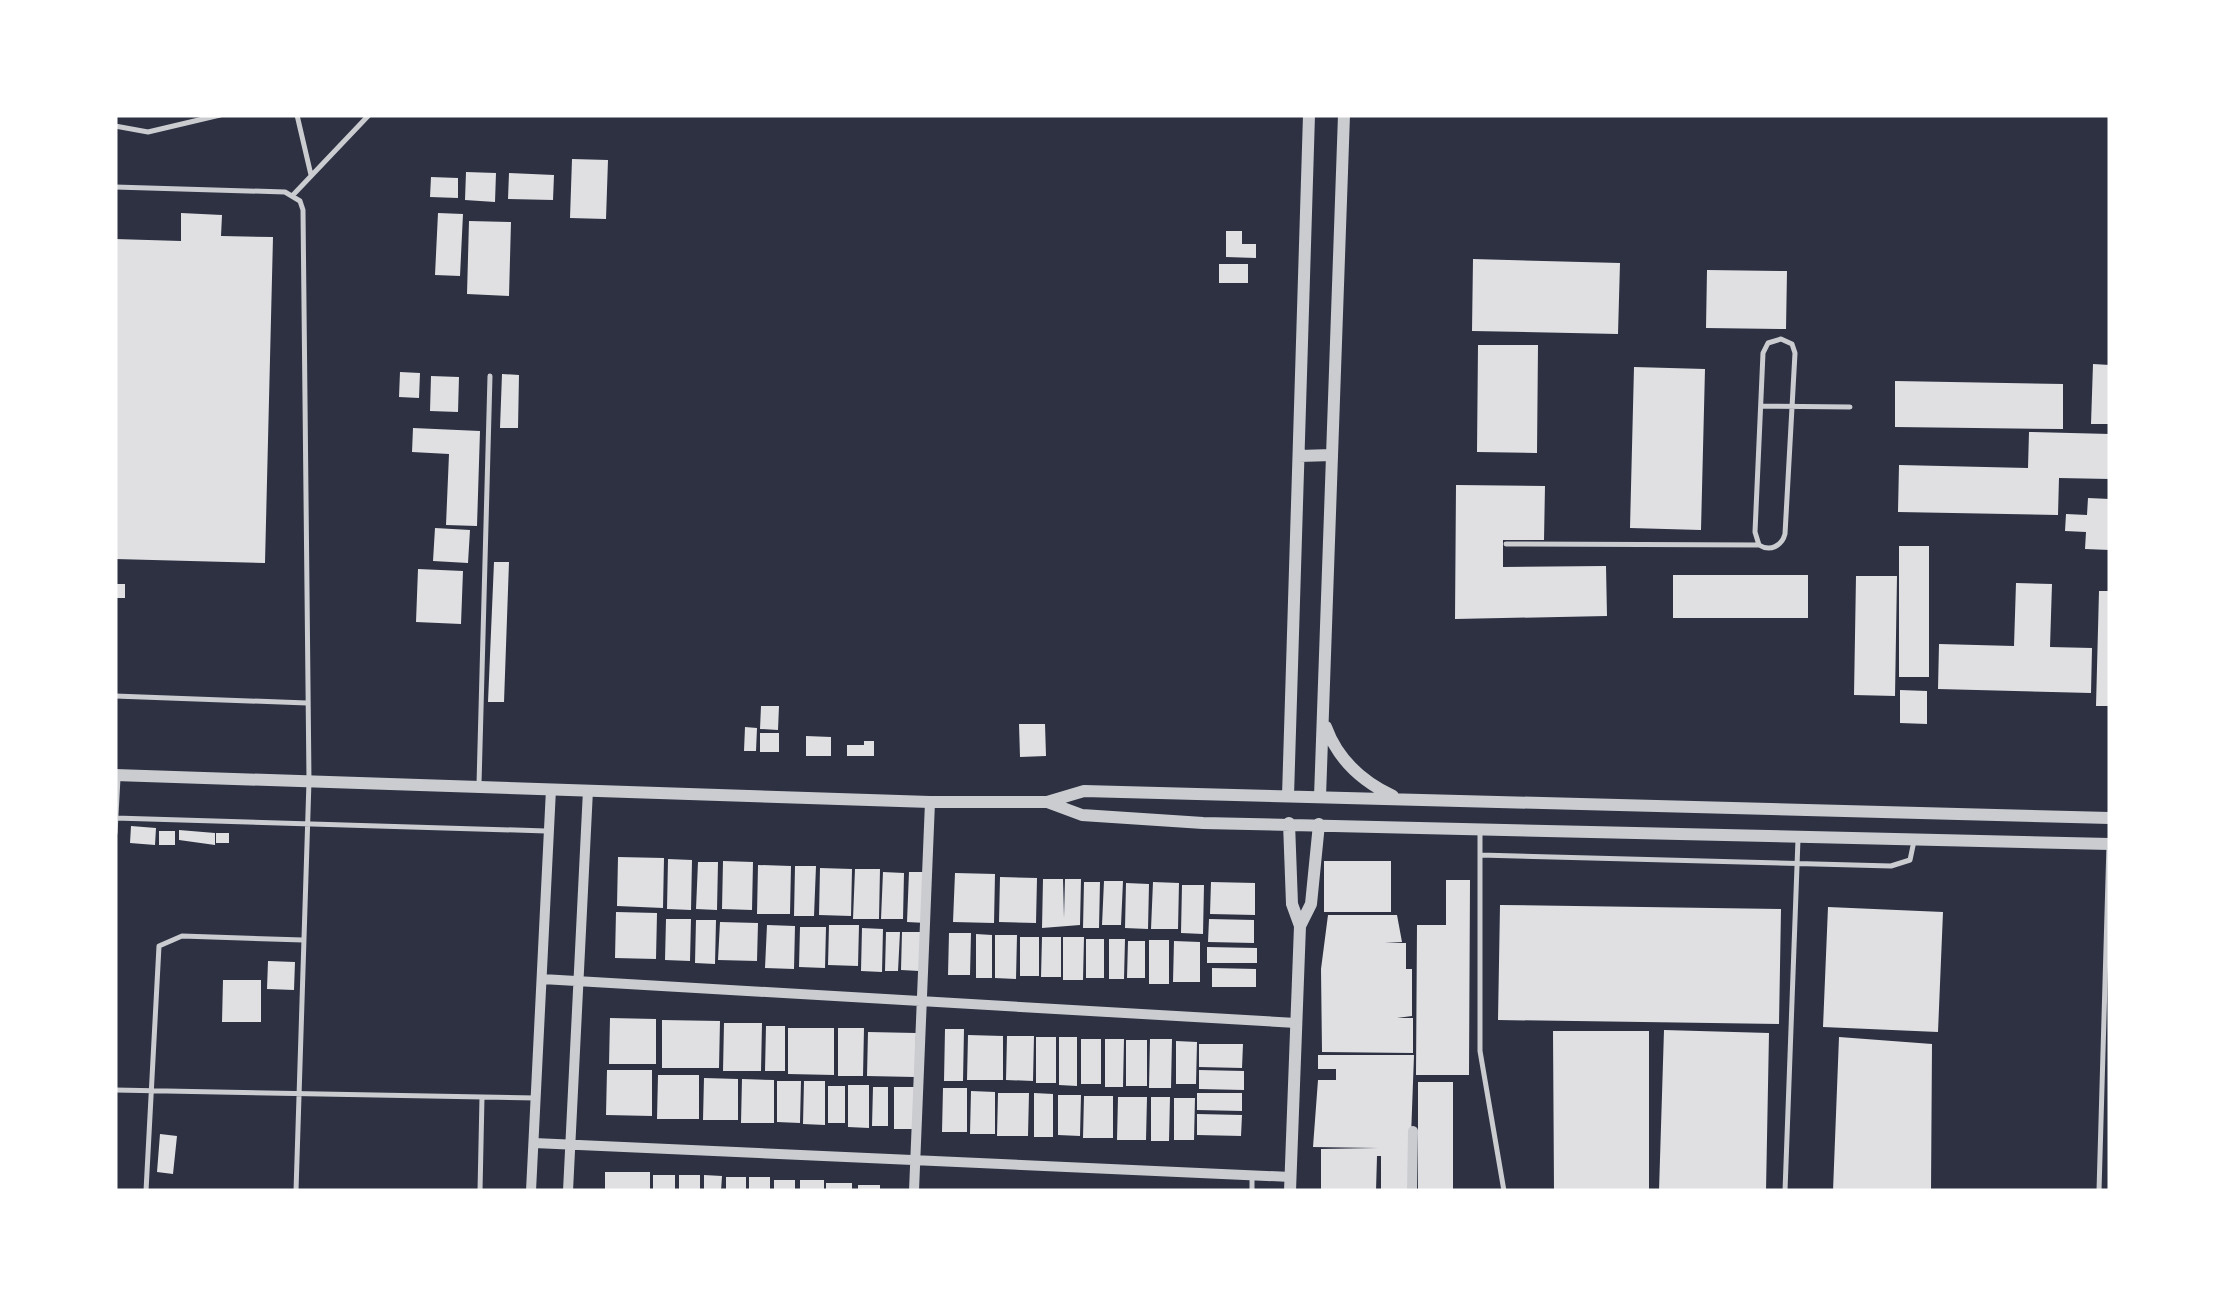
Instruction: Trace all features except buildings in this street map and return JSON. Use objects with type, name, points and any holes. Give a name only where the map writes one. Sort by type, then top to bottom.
[{"type":"street","points":[[1288,796],[1309,115]]},
{"type":"street","points":[[1320,796],[1344,115]]},
{"type":"street","points":[[1298,456],[1332,456]]},
{"type":"street","points":[[1324,720],[1343,760],[1359,776],[1399,799]]},
{"type":"street","points":[[117,775],[930,802],[1047,802],[1084,791],[2110,818]]},
{"type":"street","points":[[531,1191],[552,789]]},
{"type":"street","points":[[568,1191],[588,790]]},
{"type":"street","points":[[914,1191],[930,802]]},
{"type":"street","points":[[1047,802],[1082,815],[1289,824],[2110,844]]},
{"type":"street","points":[[1798,836],[1799,810]]},
{"type":"street","points":[[534,1143],[1252,1177],[1290,1184],[1300,926],[1292,904],[1289,824]]},
{"type":"street","points":[[1300,926],[1311,904],[1320,824]]},
{"type":"street","points":[[542,979],[1296,1023]]},
{"type":"street","points":[[1412,1191],[1413,1131]]},
{"type":"lane","points":[[115,126],[148,132],[220,115]]},
{"type":"lane","points":[[297,115],[311,176]]},
{"type":"lane","points":[[293,195],[369,115]]},
{"type":"lane","points":[[115,187],[293,195],[300,201],[304,218],[309,782],[296,1191]]},
{"type":"lane","points":[[1506,544],[1772,548],[1785,534],[1793,407],[1794,348],[1781,339],[1768,343],[1763,352],[1756,532],[1759,545]]},
{"type":"lane","points":[[479,787],[490,376]]},
{"type":"lane","points":[[1761,406],[1850,407]]},
{"type":"lane","points":[[115,696],[308,703]]},
{"type":"lane","points":[[115,833],[117,775]]},
{"type":"lane","points":[[115,818],[549,831]]},
{"type":"lane","points":[[1480,828],[1480,1051],[1504,1191]]},
{"type":"lane","points":[[1785,1191],[1798,836]]},
{"type":"lane","points":[[1480,855],[1903,865],[1913,856],[1914,839]]},
{"type":"lane","points":[[2098,1191],[2110,844]]},
{"type":"lane","points":[[146,1191],[159,946],[182,936],[303,940]]},
{"type":"lane","points":[[115,1090],[536,1098]]},
{"type":"lane","points":[[480,1191],[482,1098]]},
{"type":"lane","points":[[1252,1177],[1252,1191]]}]
